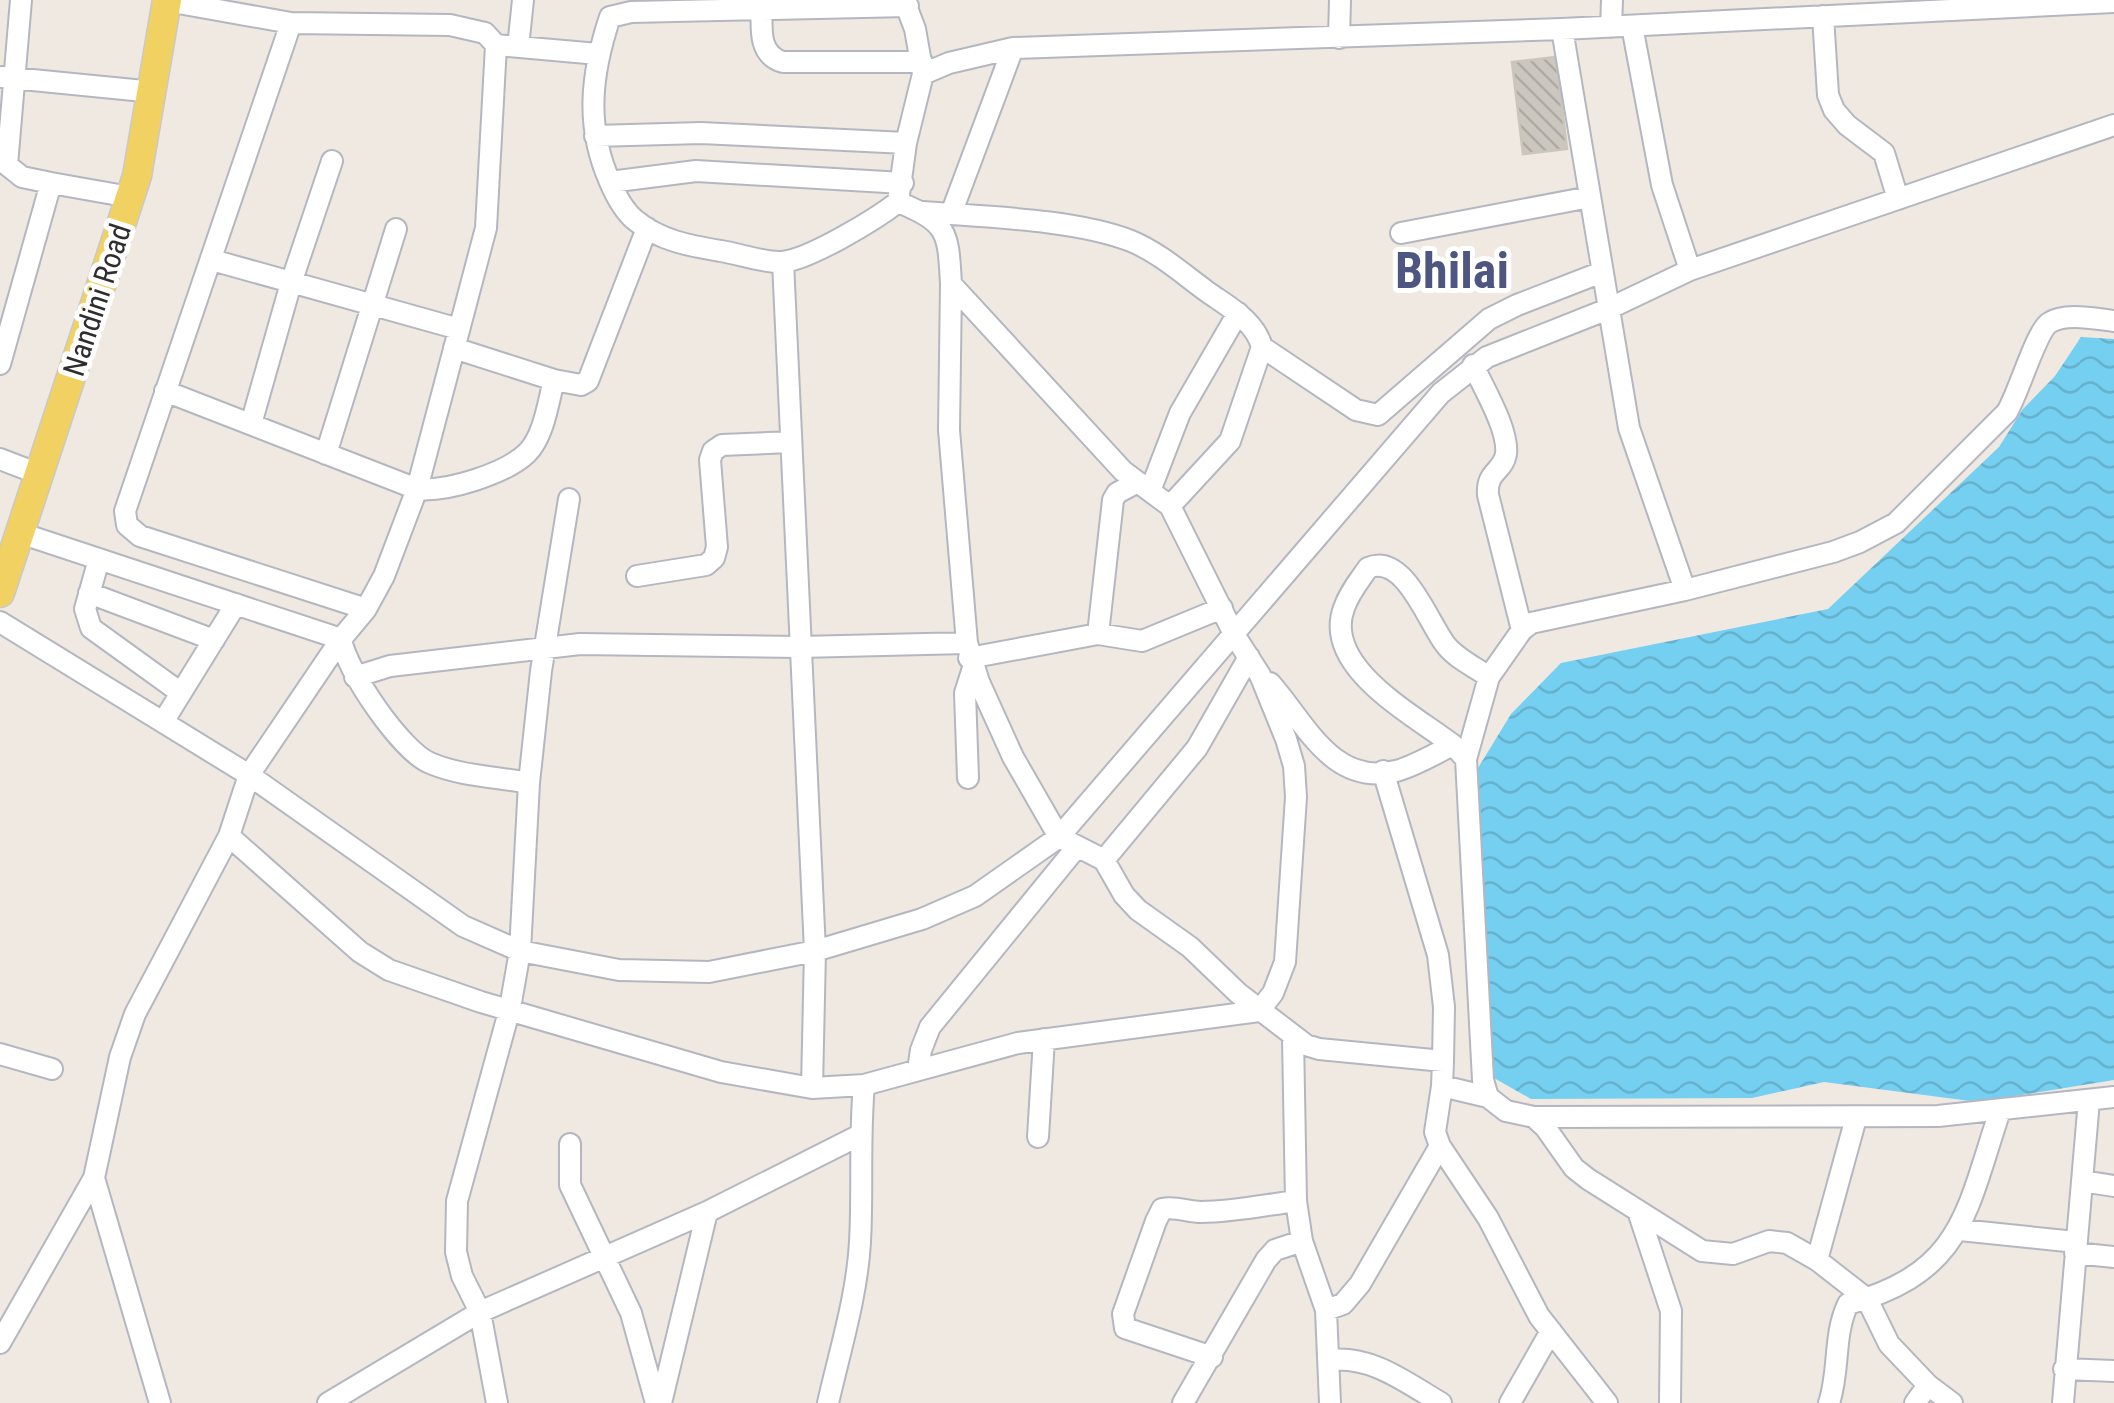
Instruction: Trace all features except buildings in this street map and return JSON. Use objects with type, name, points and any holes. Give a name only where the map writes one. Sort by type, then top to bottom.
[{"type":"main road","name":"Nandini Road","points":[[3,574],[40,474],[130,197],[154,92],[167,0]]},
{"type":"street","points":[[21,0],[6,78],[6,178],[130,197]]},
{"type":"street","points":[[167,0],[291,23],[450,25],[485,32],[507,46],[598,54]]},
{"type":"street","points":[[0,1343],[94,1178],[120,1057],[135,1014],[229,836],[249,775],[341,639],[366,609],[384,576],[418,490],[489,206],[507,46],[523,0]]},
{"type":"street","points":[[1339,38],[1340,0]]},
{"type":"street","points":[[1612,0],[1662,185],[1690,270]]},
{"type":"street","points":[[762,4],[763,48],[770,58],[783,62],[922,68],[1013,48],[1562,29],[2052,2],[2114,2]]},
{"type":"street","points":[[906,3],[922,68],[900,192],[876,220],[782,262],[684,245],[634,219],[610,182],[595,136],[592,99],[598,54],[612,9],[631,12],[762,4],[906,3]]},
{"type":"street","points":[[1823,16],[1828,95],[1834,110],[1847,125],[1884,152],[1898,198]]},
{"type":"street","points":[[291,23],[125,511],[127,526],[140,536],[366,609]]},
{"type":"street","points":[[1562,29],[1629,428],[1684,590]]},
{"type":"street","points":[[951,214],[1013,48]]},
{"type":"street","points":[[6,78],[154,92]]},
{"type":"street","points":[[918,1070],[930,1027],[1068,842],[1285,572],[1428,408],[1473,365],[1690,270],[2114,125]]},
{"type":"street","points":[[595,136],[718,134],[906,142]]},
{"type":"street","points":[[250,424],[332,161]]},
{"type":"street","points":[[610,182],[696,171],[900,192],[941,226],[948,244],[951,284],[950,430],[970,656],[965,693],[968,778]]},
{"type":"street","points":[[0,364],[52,183]]},
{"type":"street","points":[[1401,232],[1590,198]]},
{"type":"street","points":[[923,212],[1012,218],[1109,234],[1132,242],[1253,326],[1262,346],[1356,410],[1378,415],[1489,319],[1602,272]]},
{"type":"street","points":[[212,260],[373,305],[554,380],[581,385],[588,381],[647,228]]},
{"type":"street","points":[[326,454],[396,229]]},
{"type":"street","points":[[782,262],[815,951],[812,1088]]},
{"type":"street","points":[[951,284],[1092,439],[1170,506],[1235,636],[1254,666],[1326,755],[1342,766],[1395,772],[1460,752]]},
{"type":"street","points":[[1098,634],[1113,500],[1117,493],[1144,486],[1180,413],[1238,314]]},
{"type":"street","points":[[1488,1097],[1483,1080],[1460,752],[1489,677],[1522,630],[1542,619],[1684,590],[1833,552],[1896,523],[2007,412],[2019,392],[2039,336],[2050,322],[2113,315]]},
{"type":"street","points":[[1170,506],[1230,440],[1262,346]]},
{"type":"street","points":[[1473,365],[1506,438],[1506,456],[1489,477],[1488,495],[1522,630]]},
{"type":"street","points":[[165,391],[418,490],[434,491],[466,483],[527,452],[538,436],[554,380]]},
{"type":"street","points":[[637,576],[706,565],[714,558],[717,547],[710,460],[713,450],[722,445],[791,442]]},
{"type":"street","points":[[0,459],[40,474]]},
{"type":"street","points":[[497,1403],[480,1312],[462,1276],[456,1252],[457,1201],[510,1008],[520,951],[530,783],[544,650],[569,500]]},
{"type":"street","points":[[20,533],[341,639]]},
{"type":"street","points":[[98,559],[85,609],[91,628],[181,693]]},
{"type":"street","points":[[1460,752],[1359,673],[1342,646],[1343,610],[1368,568],[1384,565],[1396,571],[1416,594],[1444,644],[1489,677]]},
{"type":"street","points":[[89,594],[214,640]]},
{"type":"street","points":[[163,722],[236,604]]},
{"type":"street","points":[[354,677],[390,666],[580,644],[800,647],[970,656],[1098,634],[1142,642],[1222,608]]},
{"type":"street","points":[[0,622],[249,775],[443,914],[520,951],[619,970],[709,972],[815,951],[922,920],[974,896],[1068,842]]},
{"type":"street","points":[[341,639],[354,677],[413,753],[428,762],[530,783]]},
{"type":"street","points":[[970,656],[1013,756],[1068,842],[1104,860],[1124,895],[1138,910],[1190,946],[1259,1012],[1294,1038],[1319,1050],[1443,1061]]},
{"type":"street","points":[[1104,860],[1197,748],[1254,666]]},
{"type":"street","points":[[229,836],[360,952],[389,970],[721,1072],[812,1088],[864,1085],[1044,1038],[1259,1012],[1273,993],[1285,962],[1296,797],[1294,766],[1286,739],[1254,666]]},
{"type":"street","points":[[1382,771],[1438,954],[1444,1006],[1442,1086],[1435,1132],[1440,1146],[1488,1218],[1527,1296],[1607,1403]]},
{"type":"street","points":[[1038,1137],[1044,1038]]},
{"type":"street","points":[[1294,1038],[1296,1201],[1302,1241],[1326,1310],[1330,1403]]},
{"type":"street","points":[[0,1054],[52,1069]]},
{"type":"street","points":[[828,1403],[860,1241],[864,1085]]},
{"type":"street","points":[[1442,1086],[1488,1097],[1506,1112],[1534,1117],[1856,1118],[2000,1111],[2114,1097]]},
{"type":"street","points":[[2063,1403],[2089,1100]]},
{"type":"street","points":[[1829,1403],[1837,1376],[1838,1334],[1848,1304],[1868,1299],[1931,1266],[1960,1230],[2000,1111]]},
{"type":"street","points":[[1534,1117],[1574,1168],[1702,1252],[1732,1254],[1769,1241],[1787,1243],[1817,1260],[1868,1299],[1889,1344],[1922,1394],[1952,1403]]},
{"type":"street","points":[[1817,1260],[1856,1118]]},
{"type":"street","points":[[328,1403],[480,1312],[707,1212],[860,1135]]},
{"type":"street","points":[[570,1144],[570,1186],[631,1313],[659,1403]]},
{"type":"street","points":[[1326,1310],[1343,1304],[1360,1284],[1440,1146]]},
{"type":"street","points":[[94,1178],[160,1403]]},
{"type":"street","points":[[2082,1182],[2114,1186]]},
{"type":"street","points":[[1212,1358],[1124,1328],[1123,1314],[1162,1209],[1212,1212],[1296,1201]]},
{"type":"street","points":[[1638,1211],[1670,1311],[1670,1403]]},
{"type":"street","points":[[659,1403],[707,1212]]},
{"type":"street","points":[[1960,1230],[2076,1247],[2114,1257]]},
{"type":"street","points":[[1184,1403],[1266,1260],[1275,1250],[1302,1241]]},
{"type":"street","points":[[1510,1403],[1551,1331]]},
{"type":"street","points":[[1330,1360],[1367,1361],[1441,1403]]},
{"type":"street","points":[[2064,1369],[2114,1371]]},
{"type":"water","points":[[2081,337],[2114,339],[2114,1080],[1978,1102],[1824,1082],[1752,1098],[1531,1099],[1494,1078],[1475,773],[1511,714],[1561,663],[1828,609],[1999,447],[2023,409],[2055,376]]},
{"type":"district","name":"Bhilai","points":[[1452,271]]}]
